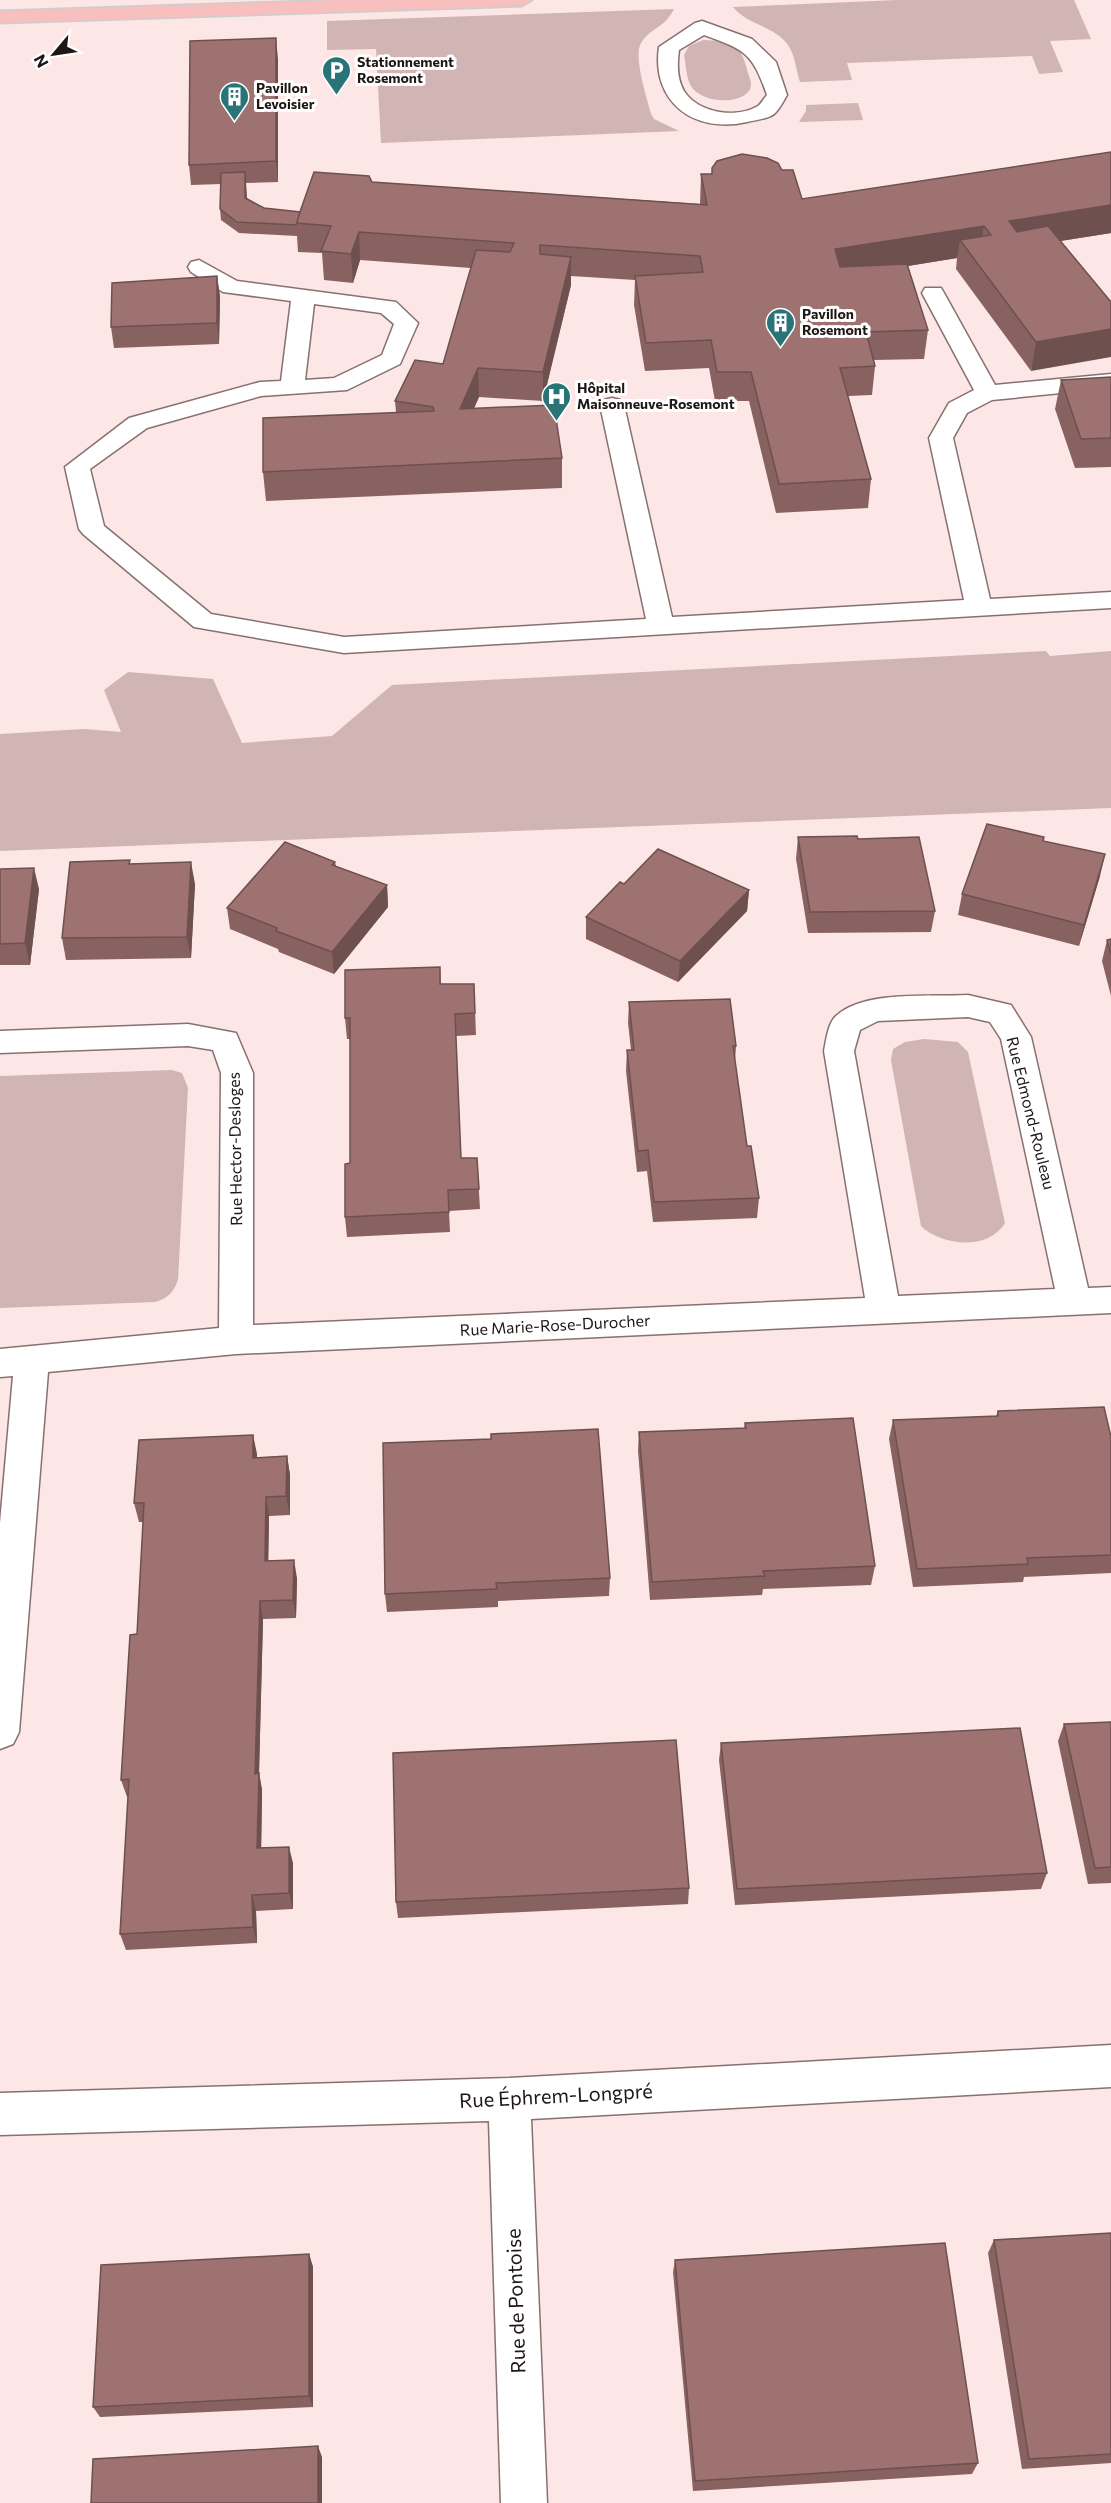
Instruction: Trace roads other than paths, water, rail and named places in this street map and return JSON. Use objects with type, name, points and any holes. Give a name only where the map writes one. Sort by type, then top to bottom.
[{"type":"main road","points":[[0,17],[522,0]]},
{"type":"street","points":[[699,6],[702,27]]},
{"type":"street","points":[[702,27],[745,43],[766,62],[777,95],[766,110],[729,118],[693,113],[676,98],[665,63],[669,47],[702,27]]},
{"type":"street","points":[[199,267],[231,287],[388,306],[406,323],[392,359],[339,385],[260,389],[138,423],[77,466],[92,529],[203,621],[344,645],[1111,600]]},
{"type":"street","points":[[933,293],[987,393]]},
{"type":"street","points":[[292,387],[303,297]]},
{"type":"street","points":[[979,608],[941,438],[957,408],[987,393],[1111,381]]},
{"type":"street","points":[[612,405],[661,627]]},
{"type":"street","name":"Rue Edmond-Rouleau","points":[[884,1310],[839,1051],[846,1024],[873,1010],[956,1006],[968,1006],[1000,1013],[1016,1037],[1075,1302]]},
{"type":"street","name":"Rue Hector-Desloges","points":[[0,1042],[188,1035],[225,1041],[237,1073],[236,1340]]},
{"type":"street","name":"Rue Marie-Rose-Durocher","points":[[16,1361],[236,1340],[1111,1300]]},
{"type":"street","points":[[0,1732],[16,1361]]},
{"type":"street","name":"Rue Éphrem-Longpré","points":[[0,2114],[509,2099],[1111,2066]]},
{"type":"street","name":"Rue de Pontoise","points":[[509,2099],[524,2503]]},
{"type":"place","name":"Stationnement Rosemont","points":[[336,96]]},
{"type":"place","name":"Pavillon Levoisier","points":[[235,122]]},
{"type":"place","name":"Pavillon Rosemont","points":[[781,348]]},
{"type":"place","name":"Hôpital Maisonneuve-Rosemont","points":[[556,422]]}]
